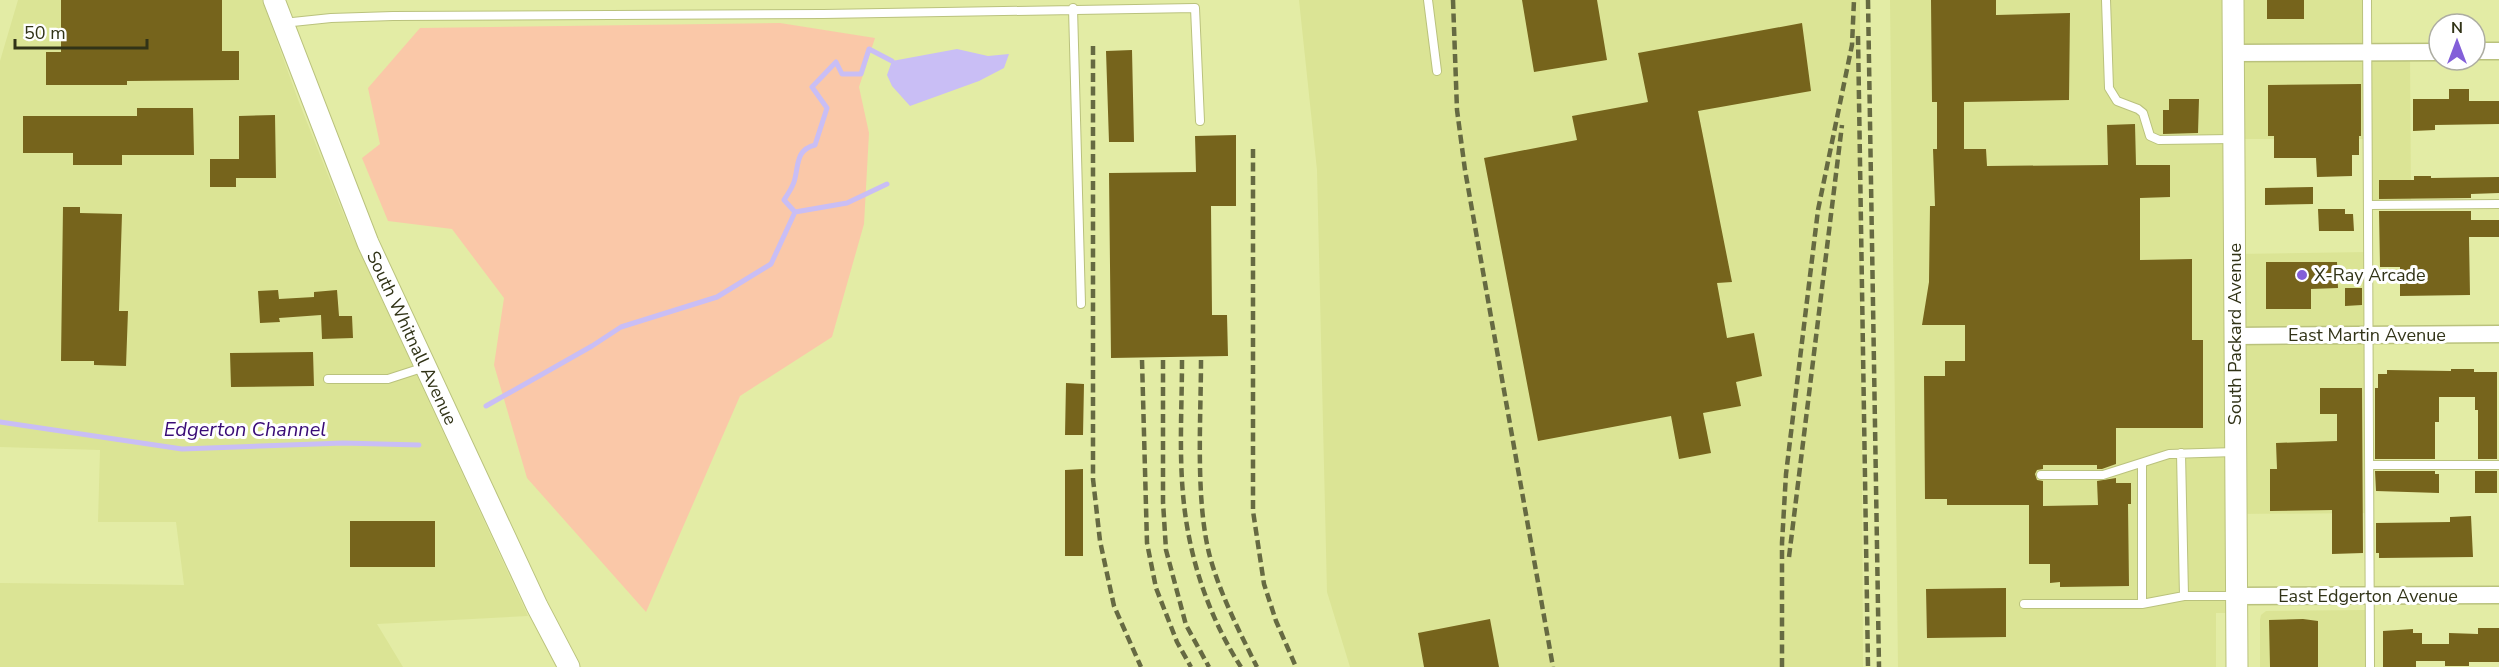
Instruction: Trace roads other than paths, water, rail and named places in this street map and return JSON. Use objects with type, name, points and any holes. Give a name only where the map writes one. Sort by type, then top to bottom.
[{"type":"street","name":"South Whitnall Avenue","points":[[274,0],[368,243],[537,606],[569,667]]},
{"type":"street","name":"South Packard Avenue","points":[[2233,0],[2237,667]]},
{"type":"street","points":[[2233,52],[2427,52]]},
{"type":"street","name":"East Martin Avenue","points":[[2235,336],[2499,334]]},
{"type":"street","name":"East Edgerton Avenue","points":[[2237,596],[2499,595]]},
{"type":"lane","points":[[1428,0],[1437,71]]},
{"type":"lane","points":[[2106,0],[2109,88],[2117,101],[2143,113],[2150,136],[2160,140],[2234,139]]},
{"type":"lane","points":[[2367,0],[2370,667]]},
{"type":"lane","points":[[282,23],[393,16],[811,14],[1073,8],[1195,8],[1200,121]]},
{"type":"lane","points":[[1073,8],[1081,304]]},
{"type":"lane","points":[[2369,205],[2499,204]]},
{"type":"lane","points":[[328,380],[388,380],[426,367]]},
{"type":"lane","points":[[2041,475],[2103,475],[2169,454],[2236,452]]},
{"type":"lane","points":[[2181,453],[2184,596]]},
{"type":"lane","points":[[2142,464],[2142,604]]},
{"type":"lane","points":[[2370,465],[2499,465]]},
{"type":"lane","points":[[2024,604],[2142,604],[2184,596],[2237,596]]},
{"type":"waterway","name":"Edgerton Channel","points":[[795,212],[784,200],[794,182],[801,155],[809,147],[815,145],[827,108],[812,87],[836,62],[842,74],[861,74],[869,49],[892,61]]},
{"type":"waterway","points":[[795,212],[847,203],[887,184]]},
{"type":"waterway","name":"Edgerton Channel","points":[[486,406],[621,327],[717,297],[771,264],[795,212]]},
{"type":"waterway","name":"Edgerton Channel","points":[[0,422],[182,449],[343,443],[419,445]]},
{"type":"railway","points":[[1453,0],[1457,110],[1465,170],[1553,667]]},
{"type":"railway","points":[[1782,667],[1782,543],[1786,474],[1818,210],[1852,45],[1854,0]]},
{"type":"railway","points":[[1868,0],[1879,667]]},
{"type":"railway","points":[[1858,36],[1868,667]]},
{"type":"railway","points":[[1093,46],[1093,479],[1100,541],[1114,606],[1141,667]]},
{"type":"railway","points":[[1789,557],[1842,125]]},
{"type":"railway","points":[[1253,149],[1253,511],[1264,584],[1276,621],[1296,667]]},
{"type":"railway","points":[[1142,360],[1147,543],[1156,588],[1177,642],[1191,667]]},
{"type":"railway","points":[[1163,360],[1163,502],[1166,550],[1186,625],[1209,667]]},
{"type":"railway","points":[[1182,360],[1182,477],[1190,540],[1209,606],[1241,667]]},
{"type":"railway","points":[[1201,360],[1200,459],[1205,535],[1219,586],[1257,667]]},
{"type":"place","name":"X-Ray Arcade","points":[[2302,275]]}]
